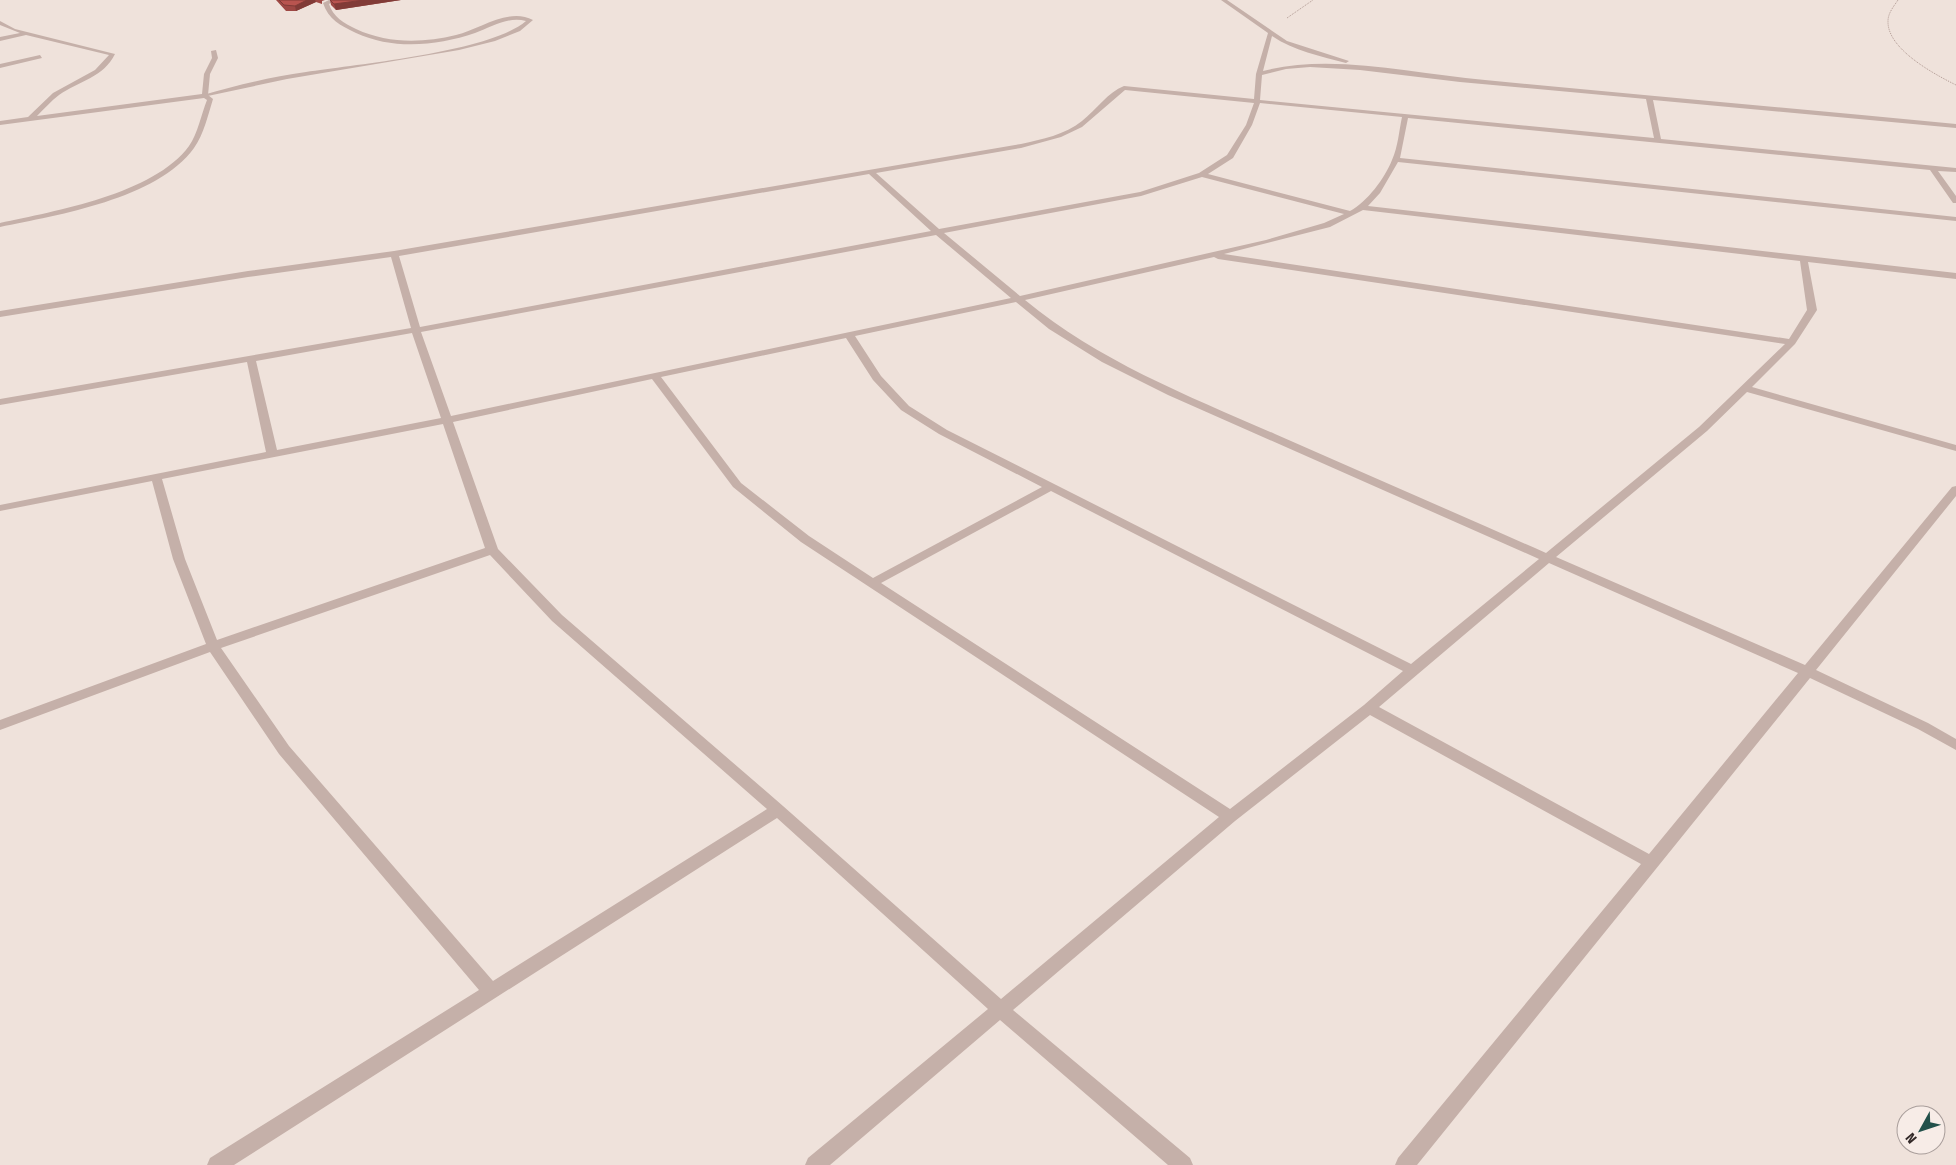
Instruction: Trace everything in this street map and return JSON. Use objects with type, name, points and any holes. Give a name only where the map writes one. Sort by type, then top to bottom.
[{"type":"street","points":[[0,123],[205,96],[288,76],[462,49],[517,32],[529,24],[530,20],[524,18],[506,19],[457,36],[420,42],[394,42],[362,34],[334,19],[330,15],[326,3],[333,0]]},
{"type":"street","points":[[1224,0],[1285,42],[1308,51],[1395,72]]},
{"type":"street","points":[[0,23],[26,33],[96,48],[112,54],[110,61],[80,83],[58,93],[30,119]]},
{"type":"street","points":[[0,39],[26,33]]},
{"type":"street","points":[[0,402],[416,330],[1141,194],[1202,175],[1230,156],[1248,126],[1258,102],[1259,74],[1270,33]]},
{"type":"street","points":[[205,96],[208,74],[216,58],[214,51]]},
{"type":"street","points":[[0,66],[40,57]]},
{"type":"street","points":[[1259,74],[1286,67],[1310,65],[1956,126]]},
{"type":"street","points":[[0,314],[248,274],[394,254],[954,159],[1057,137],[1079,126],[1119,90],[1124,88],[1956,170]]},
{"type":"street","points":[[0,224],[103,200],[143,184],[168,169],[191,148],[210,100],[205,96]]},
{"type":"street","points":[[1648,98],[1658,142]]},
{"type":"street","points":[[0,508],[446,420],[1018,299],[1268,242],[1319,227],[1362,208],[1376,193],[1396,160],[1405,117]]},
{"type":"street","points":[[1396,160],[1956,220]]},
{"type":"street","points":[[1932,168],[1956,201]]},
{"type":"street","points":[[871,172],[937,232],[1052,327],[1105,360],[1172,393],[1808,672],[1923,726],[1956,745]]},
{"type":"street","points":[[1202,175],[1350,214]]},
{"type":"street","points":[[1362,208],[1956,276]]},
{"type":"street","points":[[394,254],[416,330],[492,550],[557,618],[778,810],[1000,1010],[1183,1165]]},
{"type":"street","points":[[1210,255],[1792,342]]},
{"type":"street","points":[[815,1165],[1230,817],[1370,708],[1412,670],[1704,429],[1792,342],[1812,310],[1804,260]]},
{"type":"street","points":[[849,335],[877,378],[905,408],[943,432],[1412,670]]},
{"type":"street","points":[[251,359],[272,454]]},
{"type":"street","points":[[655,376],[737,486],[805,540],[1230,817]]},
{"type":"street","points":[[1745,388],[1956,448]]},
{"type":"street","points":[[156,477],[179,559],[213,646],[284,750],[490,990]]},
{"type":"street","points":[[872,583],[1050,487]]},
{"type":"street","points":[[1405,1165],[1956,489]]},
{"type":"street","points":[[0,725],[213,646],[492,550]]},
{"type":"street","points":[[1370,708],[1652,863]]},
{"type":"street","points":[[217,1165],[490,990],[778,810]]},
{"type":"path","points":[[1270,33],[1298,8],[1313,0]]},
{"type":"path","points":[[1898,0],[1889,14],[1890,36],[1902,49],[1945,80],[1956,85]]},
{"type":"building","points":[[279,0],[307,0],[295,6],[284,5]]},
{"type":"building","points":[[330,0],[364,0],[334,4]]}]
